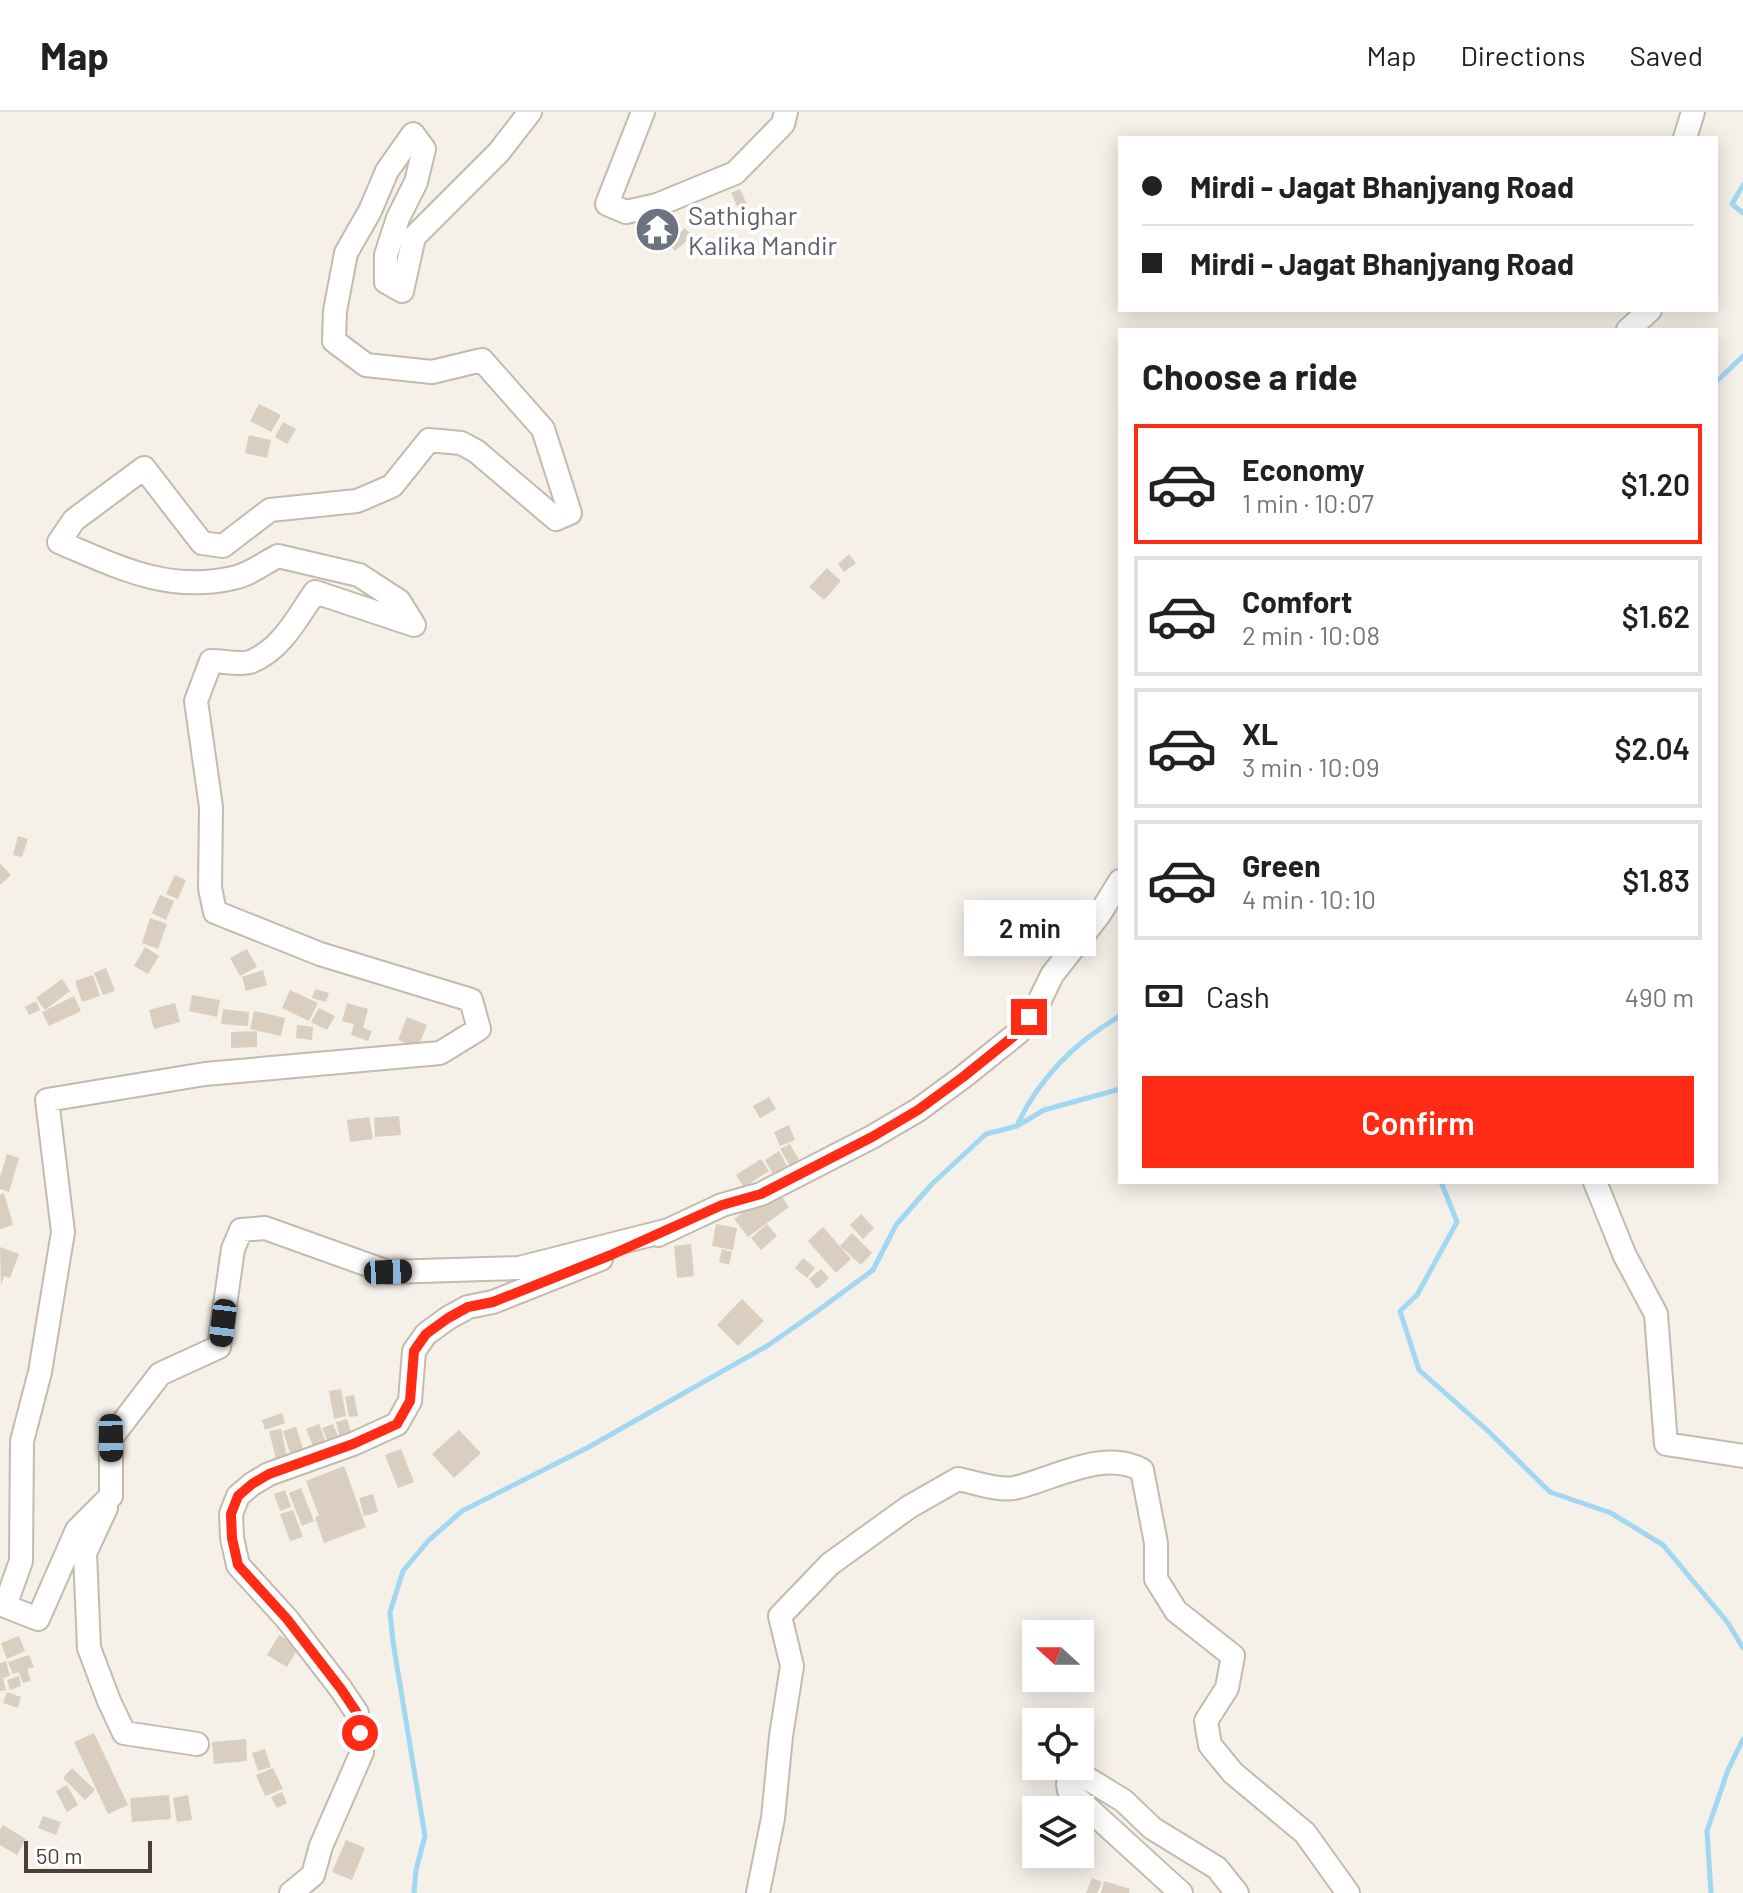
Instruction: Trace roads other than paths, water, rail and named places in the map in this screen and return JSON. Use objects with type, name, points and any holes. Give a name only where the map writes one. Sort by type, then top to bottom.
[{"type":"street","points":[[111,1496],[77,1530],[38,1619],[5,1606],[21,1561],[22,1441],[40,1372],[63,1232],[47,1100],[205,1074],[440,1053],[479,1029],[471,1000],[320,954],[215,912],[212,900],[211,807],[196,701],[211,661],[248,663],[269,651],[285,636],[315,592],[414,625],[399,601],[359,575],[278,556],[235,578],[175,584],[128,571],[59,542],[74,520],[144,468],[202,543],[223,546],[270,510],[357,501],[392,486],[429,440],[461,443],[476,451],[556,519],[570,513],[543,429],[482,360],[432,372],[366,365],[334,341],[335,311],[346,253],[370,211],[387,171],[413,134],[424,149],[416,182],[398,218],[386,255],[386,282],[402,291],[414,237],[499,152],[530,112]]},
{"type":"street","points":[[643,112],[607,204],[626,212],[657,205],[735,173],[783,124],[786,112]]},
{"type":"street","points":[[1686,136],[1693,112]]},
{"type":"street","points":[[1630,328],[1648,312]]},
{"type":"street","points":[[291,1893],[313,1875],[321,1846],[362,1752],[361,1739],[357,1713],[341,1689],[287,1619],[238,1565],[231,1514],[238,1496],[269,1474],[353,1444],[397,1424],[410,1401],[414,1351],[426,1334],[448,1318],[468,1307],[493,1302],[669,1230],[722,1205],[761,1194],[918,1110],[1019,1032],[1052,975],[1099,915],[1118,884]]},
{"type":"street","points":[[1596,1184],[1625,1256],[1656,1314],[1666,1444],[1743,1456]]},
{"type":"street","points":[[197,1744],[124,1733],[89,1648],[85,1553],[111,1496],[111,1438],[160,1374],[219,1347],[233,1249],[241,1230],[265,1228],[388,1272],[519,1268],[669,1230]]},
{"type":"street","points":[[758,1893],[773,1818],[792,1666],[780,1616],[830,1564],[909,1507],[958,1479],[1011,1489],[1075,1466],[1130,1463],[1142,1470],[1156,1543],[1156,1579],[1176,1611],[1233,1656],[1227,1688],[1206,1721],[1210,1745],[1233,1773],[1305,1833],[1348,1893]]},
{"type":"street","points":[[1181,1893],[1069,1791],[1068,1784],[1080,1774],[1124,1801],[1152,1828],[1217,1868],[1237,1893]]},
{"type":"waterway","points":[[1743,185],[1732,204],[1743,213]]},
{"type":"waterway","points":[[1718,380],[1743,356]]},
{"type":"waterway","points":[[1018,1123],[1037,1090],[1061,1062],[1088,1037],[1118,1017]]},
{"type":"waterway","points":[[414,1893],[425,1836],[390,1612],[403,1571],[429,1540],[462,1511],[587,1448],[767,1346],[816,1312],[873,1270],[896,1225],[932,1184],[986,1134],[1017,1126],[1044,1110],[1118,1090]]},
{"type":"waterway","points":[[1442,1184],[1457,1222],[1417,1295],[1400,1311],[1419,1370],[1487,1430],[1550,1492],[1611,1513],[1663,1545],[1728,1623],[1743,1648]]},
{"type":"waterway","points":[[1711,1893],[1707,1831],[1728,1770],[1743,1739]]},
{"type":"place","name":"Sathighar Kalika Mandir","points":[[657,229]]}]
